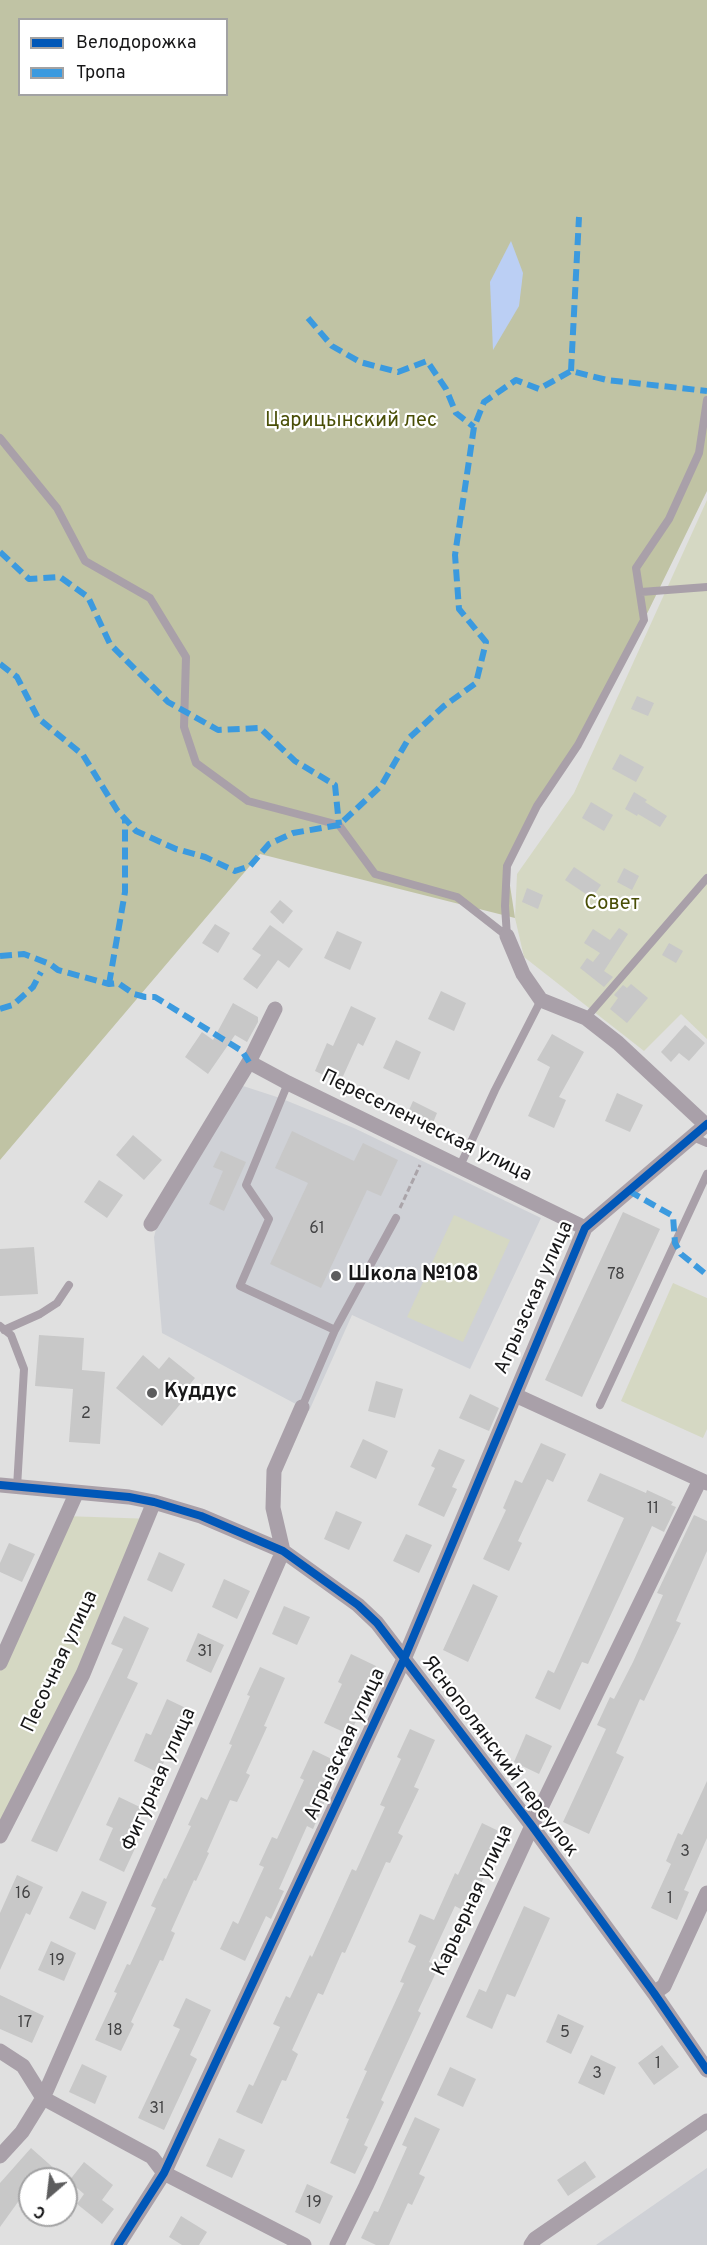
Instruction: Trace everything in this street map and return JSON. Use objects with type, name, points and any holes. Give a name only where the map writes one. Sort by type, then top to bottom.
[{"type":"street","points":[[507,936],[523,974],[541,1000],[586,1018],[618,1043],[706,1125]]},
{"type":"street","points":[[151,1224],[249,1062],[274,1009]]},
{"type":"street","name":"Переселенческая улица","points":[[249,1062],[585,1228]]},
{"type":"street","name":"Агрызская улица","points":[[118,2245],[164,2173],[404,1659],[585,1228],[700,1140],[706,1125]]},
{"type":"street","points":[[515,1395],[703,1482]]},
{"type":"street","points":[[283,1551],[273,1508],[274,1470],[302,1407]]},
{"type":"street","name":"Карьерная улица","points":[[337,2245],[366,2187],[532,1826],[703,1482]]},
{"type":"street","name":"Яснополянский переулок","points":[[0,1485],[76,1494],[129,1497],[201,1516],[283,1551],[358,1605],[378,1623],[532,1826],[654,1993],[707,2070]]},
{"type":"street","points":[[0,1663],[76,1494]]},
{"type":"street","name":"Песочная улица","points":[[0,1836],[82,1674],[154,1502]]},
{"type":"street","name":"Фигурная улица","points":[[0,2156],[22,2132],[43,2098],[283,1551]]},
{"type":"street","points":[[654,1993],[664,1986],[707,1893]]},
{"type":"street","points":[[0,2051],[23,2066],[43,2098],[152,2157],[164,2173],[304,2245]]},
{"type":"street","points":[[531,2245],[535,2239],[707,2121]]},
{"type":"lane","points":[[507,936],[507,866],[537,806],[578,745],[644,620],[636,568],[669,519],[699,453],[707,400]]},
{"type":"lane","points":[[0,438],[57,508],[85,561],[150,598],[186,657],[184,728],[196,763],[249,801],[339,825],[375,874],[457,897],[507,936]]},
{"type":"lane","points":[[641,592],[707,587]]},
{"type":"lane","points":[[586,1018],[707,878]]},
{"type":"lane","points":[[460,1166],[495,1090],[541,1000]]},
{"type":"lane","points":[[288,1083],[246,1185],[269,1219],[240,1286],[335,1330]]},
{"type":"lane","points":[[600,1405],[707,1174]]},
{"type":"lane","points":[[302,1407],[335,1330],[396,1218]]},
{"type":"lane","points":[[2,1328],[40,1314],[57,1303],[69,1285]]},
{"type":"lane","points":[[2,1328],[11,1335],[24,1369],[17,1487]]},
{"type":"path","points":[[396,1218],[428,1151]]},
{"type":"shaded area","name":"Школа №108","points":[[240,1085],[280,1098],[354,1128],[541,1218],[470,1369],[352,1315],[309,1411],[162,1333],[154,1237],[156,1229]]},
{"type":"shaded area","points":[[707,2168],[707,2245],[596,2245]]},
{"type":"green space","name":"Царицынский лес","points":[[0,0],[707,0],[707,491],[640,628],[578,745],[537,806],[507,866],[515,918],[260,854],[0,1160]]},
{"type":"green space","name":"Совет","points":[[707,500],[707,1039],[681,1014],[644,1051],[524,957],[515,918],[517,874],[574,793]]},
{"type":"green space","points":[[454,1215],[510,1240],[463,1342],[407,1317]]},
{"type":"green space","points":[[673,1283],[707,1298],[707,1429],[703,1438],[621,1401]]},
{"type":"green space","points":[[64,1516],[154,1519],[0,1836],[0,1656]]},
{"type":"water","points":[[511,241],[523,273],[519,306],[493,350],[490,282]]},
{"type":"building","points":[[637,696],[654,703],[648,716],[631,709]]},
{"type":"building","points":[[620,754],[644,767],[636,782],[612,769]]},
{"type":"building","points":[[634,792],[667,816],[660,827],[625,809]]},
{"type":"building","points":[[591,802],[613,815],[604,831],[582,818]]},
{"type":"building","points":[[574,867],[601,885],[592,898],[565,880]]},
{"type":"building","points":[[624,868],[639,876],[632,890],[617,882]]},
{"type":"building","points":[[527,888],[543,895],[538,909],[522,902]]},
{"type":"building","points":[[280,900],[293,911],[283,924],[270,912]]},
{"type":"building","points":[[215,924],[230,933],[218,953],[202,943]]},
{"type":"building","points":[[270,925],[303,949],[289,968],[278,960],[257,989],[243,979],[261,955],[252,949]]},
{"type":"building","points":[[619,928],[628,934],[604,971],[613,977],[604,987],[580,968],[587,958],[593,962],[600,953],[584,943],[593,929],[610,940]]},
{"type":"building","points":[[337,931],[362,942],[350,970],[324,958]]},
{"type":"building","points":[[669,943],[683,951],[676,963],[662,955]]},
{"type":"building","points":[[631,984],[648,998],[627,1023],[610,1009],[618,998],[614,995],[623,985],[627,988]]},
{"type":"building","points":[[441,991],[466,1003],[454,1031],[428,1019]]},
{"type":"building","points":[[233,1003],[258,1017],[258,1022],[247,1042],[235,1035],[208,1074],[185,1057],[202,1032],[213,1040]]},
{"type":"building","points":[[351,1006],[376,1018],[363,1046],[358,1043],[340,1083],[315,1071],[327,1043],[333,1046]]},
{"type":"building","points":[[685,1025],[705,1043],[689,1061],[679,1053],[671,1062],[661,1052]]},
{"type":"building","points":[[552,1034],[584,1052],[559,1097],[566,1100],[554,1128],[528,1116],[550,1067],[537,1060]]},
{"type":"building","points":[[396,1040],[421,1052],[409,1080],[383,1068]]},
{"type":"building","points":[[617,1093],[643,1105],[630,1132],[605,1121]]},
{"type":"building","points":[[413,1101],[437,1113],[430,1130],[405,1119]]},
{"type":"building","points":[[292,1131],[354,1161],[363,1143],[398,1160],[381,1196],[367,1190],[321,1288],[270,1264],[308,1183],[275,1168]]},
{"type":"building","points":[[133,1135],[162,1160],[144,1180],[116,1155]]},
{"type":"building","points":[[221,1151],[246,1162],[224,1211],[209,1204],[223,1171],[213,1167]]},
{"type":"building","points":[[99,1180],[123,1195],[107,1218],[84,1202]]},
{"type":"building","points":[[623,1212],[660,1229],[582,1397],[545,1380]]},
{"type":"building","points":[[34,1247],[38,1294],[0,1296],[0,1249]]},
{"type":"building","points":[[39,1335],[84,1338],[82,1370],[105,1372],[100,1444],[69,1442],[73,1389],[35,1386]]},
{"type":"building","name":"Куддус","points":[[143,1355],[159,1369],[169,1357],[195,1378],[178,1399],[182,1402],[162,1426],[116,1388]]},
{"type":"building","points":[[376,1381],[403,1389],[395,1418],[368,1411]]},
{"type":"building","points":[[470,1394],[499,1408],[489,1431],[459,1418]]},
{"type":"building","points":[[363,1439],[388,1451],[376,1479],[350,1467]]},
{"type":"building","points":[[541,1443],[566,1454],[553,1482],[547,1479],[518,1541],[522,1543],[509,1571],[483,1559],[506,1510],[503,1508],[515,1480],[522,1483]]},
{"type":"building","points":[[439,1449],[465,1460],[452,1487],[457,1489],[444,1517],[418,1505],[435,1468],[431,1466]]},
{"type":"building","points":[[600,1473],[646,1493],[647,1490],[673,1502],[671,1505],[676,1507],[664,1532],[652,1526],[588,1664],[582,1662],[560,1710],[535,1698],[548,1670],[554,1673],[624,1518],[587,1501]]},
{"type":"building","points":[[336,1511],[362,1522],[349,1550],[324,1539]]},
{"type":"building","points":[[694,1515],[707,1521],[707,1551],[676,1621],[681,1623],[644,1701],[640,1699],[616,1753],[624,1757],[589,1834],[563,1822],[606,1729],[597,1725],[610,1697],[614,1699],[633,1662],[663,1595],[657,1593]]},
{"type":"building","points":[[406,1534],[432,1545],[419,1573],[393,1561]]},
{"type":"building","points":[[9,1543],[35,1554],[22,1582],[0,1572],[0,1563]]},
{"type":"building","points":[[159,1552],[185,1564],[172,1592],[147,1580]]},
{"type":"building","points":[[224,1579],[250,1591],[237,1619],[212,1607]]},
{"type":"building","points":[[473,1584],[498,1596],[468,1662],[443,1650]]},
{"type":"building","points":[[284,1606],[310,1617],[297,1645],[272,1634]]},
{"type":"building","points":[[124,1616],[149,1628],[127,1678],[138,1683],[57,1852],[31,1841],[123,1649],[111,1644]]},
{"type":"building","points":[[198,1633],[224,1645],[211,1673],[186,1661]]},
{"type":"building","points":[[351,1654],[376,1666],[359,1705],[362,1707],[350,1735],[324,1723],[342,1684],[338,1682]]},
{"type":"building","points":[[260,1667],[285,1678],[264,1726],[267,1727],[246,1773],[250,1775],[237,1802],[230,1800],[207,1852],[209,1853],[171,1931],[175,1933],[163,1961],[160,1960],[131,2022],[134,2024],[121,2051],[95,2040],[117,1993],[114,1992],[127,1964],[130,1965],[156,1908],[151,1906],[191,1826],[188,1825],[201,1797],[207,1800],[232,1745],[229,1744]]},
{"type":"building","points":[[167,1699],[192,1711],[180,1739],[175,1737],[159,1773],[134,1761],[146,1733],[151,1735]]},
{"type":"building","points":[[410,1729],[435,1740],[414,1787],[419,1789],[398,1833],[403,1836],[390,1863],[386,1862],[345,1953],[342,1952],[323,1995],[318,1993],[292,2050],[298,2054],[286,2081],[282,2080],[262,2124],[236,2112],[249,2084],[253,2086],[280,2027],[273,2024],[286,1996],[290,1998],[310,1955],[312,1957],[352,1869],[356,1871],[385,1807],[380,1805],[401,1759],[397,1757]]},
{"type":"building","points":[[526,1734],[552,1746],[539,1774],[514,1762]]},
{"type":"building","points":[[313,1750],[338,1762],[321,1799],[325,1801],[313,1829],[307,1826],[279,1889],[284,1891],[271,1919],[266,1916],[245,1961],[220,1949],[233,1921],[238,1924],[264,1867],[259,1865],[272,1837],[277,1839],[304,1780],[300,1778]]},
{"type":"building","points":[[707,1781],[707,1838],[684,1890],[689,1892],[677,1920],[651,1908],[671,1864],[666,1861],[678,1833],[682,1835]]},
{"type":"building","points":[[119,1797],[144,1809],[130,1840],[137,1844],[124,1872],[99,1860],[113,1828],[106,1825]]},
{"type":"building","points":[[482,1823],[507,1835],[494,1863],[491,1861],[468,1913],[455,1906],[429,1962],[439,1966],[418,2011],[421,2013],[381,2100],[384,2102],[364,2145],[368,2147],[355,2174],[330,2163],[349,2119],[346,2118],[367,2071],[364,2070],[404,1983],[400,1982],[416,1946],[408,1942],[420,1914],[434,1920],[455,1873],[458,1875]]},
{"type":"building","points":[[17,1875],[43,1887],[30,1915],[26,1913],[0,1970],[0,1913]]},
{"type":"building","points":[[82,1891],[107,1902],[95,1930],[69,1918]]},
{"type":"building","points":[[524,1906],[550,1918],[515,1997],[507,1994],[492,2029],[466,2017],[479,1989],[486,1992]]},
{"type":"building","points":[[51,1941],[76,1953],[64,1981],[38,1970]]},
{"type":"building","points":[[0,1995],[44,2016],[32,2043],[0,2029]]},
{"type":"building","points":[[186,1998],[211,2010],[190,2055],[197,2059],[164,2130],[138,2118],[180,2029],[173,2026]]},
{"type":"building","points":[[558,2014],[584,2026],[571,2054],[546,2042]]},
{"type":"building","points":[[662,2045],[679,2067],[654,2085],[638,2063]]},
{"type":"building","points":[[591,2055],[616,2067],[604,2095],[578,2083]]},
{"type":"building","points":[[82,2064],[107,2076],[95,2104],[69,2092]]},
{"type":"building","points":[[450,2067],[476,2079],[463,2107],[437,2095]]},
{"type":"building","points":[[415,2117],[440,2129],[419,2174],[425,2177],[412,2205],[408,2203],[389,2245],[376,2245],[361,2238],[374,2211],[378,2212],[407,2147],[402,2145]]},
{"type":"building","points":[[219,2138],[245,2150],[232,2178],[206,2166]]},
{"type":"building","points":[[31,2148],[52,2167],[18,2167],[18,2202],[0,2227],[0,2183]]},
{"type":"building","points":[[585,2161],[596,2177],[568,2196],[557,2180]]},
{"type":"building","points":[[84,2162],[113,2185],[102,2200],[114,2209],[102,2224],[78,2205],[84,2194],[78,2189],[78,2170]]},
{"type":"building","points":[[307,2184],[333,2196],[320,2224],[295,2212]]},
{"type":"building","points":[[181,2216],[207,2232],[199,2245],[182,2245],[169,2237]]},
{"type":"marked path","points":[[571,371],[579,217]]},
{"type":"marked path","points":[[308,318],[332,346],[360,362],[398,372],[427,361],[446,389],[456,413],[474,427]]},
{"type":"marked path","points":[[0,664],[17,677],[38,718],[83,755],[117,810],[136,831],[235,871],[250,866],[269,844],[293,833],[339,825],[381,786],[409,738],[444,706],[476,683],[486,642],[459,609],[455,555],[474,427],[484,402],[516,380],[539,389],[571,371],[607,380],[707,391]]},
{"type":"marked path","points":[[0,552],[29,579],[60,577],[88,597],[110,644],[168,702],[218,730],[260,728],[295,761],[335,785],[339,825]]},
{"type":"marked path","points":[[109,984],[125,892],[125,819]]},
{"type":"marked path","points":[[0,956],[24,954],[50,964],[58,970],[109,984],[118,983],[134,994],[155,997],[242,1051],[249,1062]]},
{"type":"marked path","points":[[0,1009],[13,1005],[33,987],[41,972]]},
{"type":"marked path","points":[[629,1191],[673,1216],[675,1243],[681,1254],[707,1275]]},
{"type":"cycle path","points":[[118,2245],[164,2173],[404,1659],[585,1228],[707,1124]]},
{"type":"cycle path","points":[[0,1485],[129,1497],[201,1516],[283,1551],[358,1605],[377,1623],[532,1826],[654,1993],[707,2070]]},
{"type":"place","name":"Школа №108","points":[[336,1276]]},
{"type":"place","name":"Куддус","points":[[152,1393]]}]
